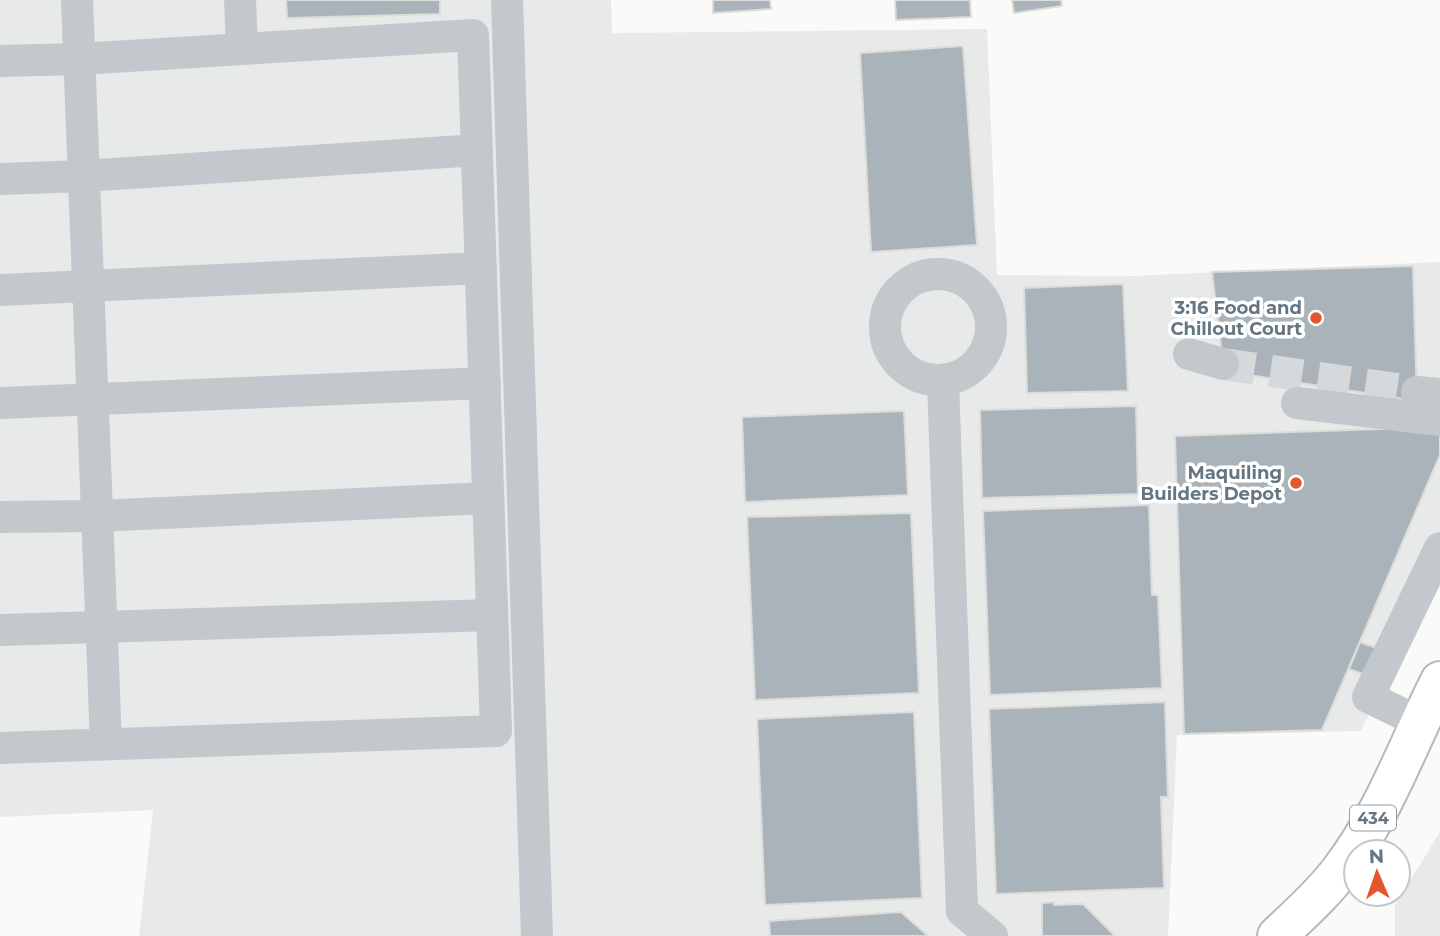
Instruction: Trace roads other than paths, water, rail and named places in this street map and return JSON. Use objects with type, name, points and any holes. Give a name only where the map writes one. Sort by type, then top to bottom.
[{"type":"highway","name":"434","points":[[1277,936],[1317,899],[1341,870],[1383,799],[1440,681]]},
{"type":"lane","points":[[77,0],[106,743]]},
{"type":"lane","points":[[240,0],[242,49]]},
{"type":"lane","points":[[0,748],[496,731],[473,35],[496,0]]},
{"type":"lane","points":[[508,0],[537,936]]},
{"type":"lane","points":[[0,61],[79,59],[473,35]]},
{"type":"lane","points":[[0,178],[84,176],[477,150]]},
{"type":"lane","points":[[0,290],[481,268]]},
{"type":"lane","points":[[1189,354],[1223,364]]},
{"type":"lane","points":[[943,381],[962,911],[992,936]]},
{"type":"lane","points":[[0,403],[485,383]]},
{"type":"lane","points":[[1297,403],[1440,420]]},
{"type":"lane","points":[[0,517],[97,516],[488,498]]},
{"type":"lane","points":[[1421,723],[1368,698],[1440,548]]},
{"type":"lane","points":[[0,630],[492,615]]},
{"type":"tunnel","points":[[1223,364],[1417,392]]},
{"type":"place","name":"3:16 Food and Chillout Court","points":[[1316,318]]},
{"type":"place","name":"Maquiling Builders Depot","points":[[1296,483]]}]
